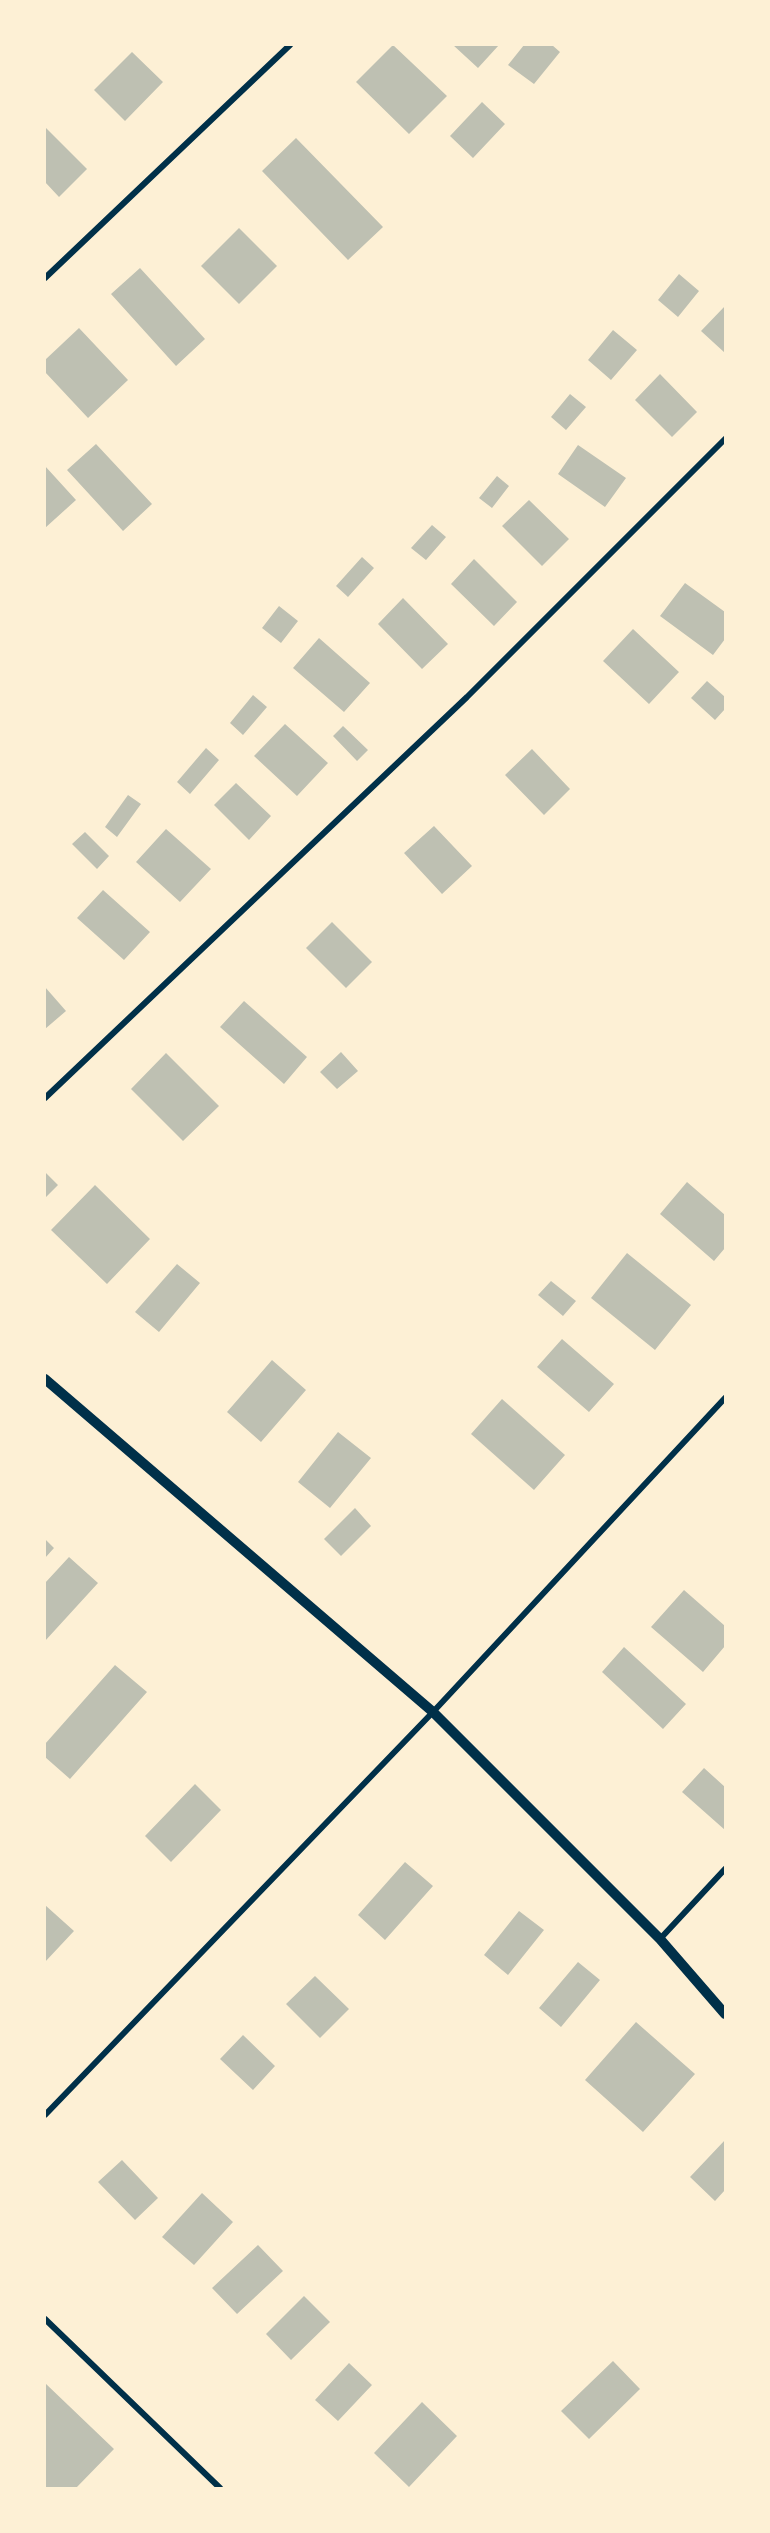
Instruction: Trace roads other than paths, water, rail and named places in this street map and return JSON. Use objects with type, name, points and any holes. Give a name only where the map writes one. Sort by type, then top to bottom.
[{"type":"street","points":[[45,278],[290,45]]},
{"type":"street","points":[[45,1098],[467,697],[725,439]]},
{"type":"street","points":[[45,1379],[433,1712],[660,1939],[725,2014]]},
{"type":"street","points":[[45,2115],[433,1712],[725,1398]]},
{"type":"street","points":[[660,1939],[725,1869]]},
{"type":"street","points":[[45,2319],[220,2488]]}]
